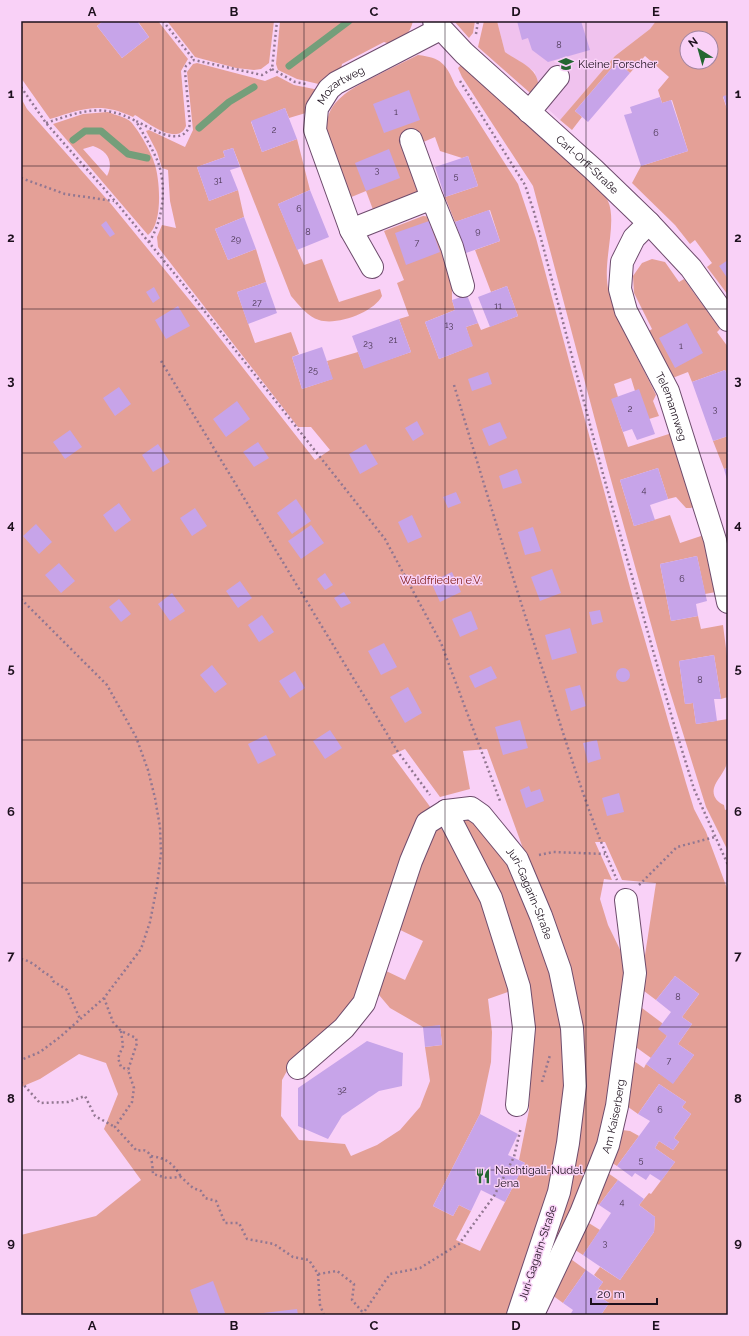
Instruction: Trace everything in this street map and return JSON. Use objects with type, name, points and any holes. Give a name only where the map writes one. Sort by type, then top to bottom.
[{"type":"street","name":"Mozartweg","points":[[372,267],[351,230],[315,130],[317,108],[329,90],[336,83],[437,25]]},
{"type":"street","name":"Carl-Orff-Straße","points":[[437,25],[529,112],[593,169],[649,223],[691,268],[728,320]]},
{"type":"street","points":[[529,112],[558,77]]},
{"type":"street","points":[[411,140],[452,247],[463,286]]},
{"type":"street","points":[[351,230],[432,198]]},
{"type":"street","name":"Telemannweg","points":[[649,223],[634,238],[622,262],[620,289],[626,311],[668,391],[715,540],[728,602]]},
{"type":"street","name":"Juri-Gagarin-Straße","points":[[298,1068],[344,1028],[364,1003],[414,855],[428,823],[446,811],[472,808],[481,815],[517,859],[542,916],[560,970],[572,1028],[575,1086],[568,1143],[559,1192],[518,1315]]},
{"type":"street","points":[[446,811],[491,898],[518,987],[524,1028],[517,1105]]},
{"type":"street","name":"Am Kaiserberg","points":[[529,1315],[534,1312],[581,1213],[608,1145],[617,1106],[635,973],[626,900]]},
{"type":"path","points":[[163,21],[194,60],[262,75],[272,69]]},
{"type":"path","points":[[272,69],[277,21]]},
{"type":"path","points":[[477,33],[478,21]]},
{"type":"path","points":[[46,122],[83,112],[106,110],[122,114],[168,136],[179,136],[188,130],[190,124],[185,72],[186,66],[194,60]]},
{"type":"path","points":[[272,69],[295,82],[329,90]]},
{"type":"path","points":[[458,78],[525,185],[534,212],[603,474],[673,721],[694,789],[728,865]]},
{"type":"path","points":[[21,87],[46,122],[149,242],[385,539],[441,643],[502,806]]},
{"type":"path","points":[[136,122],[153,152],[158,164],[162,181],[159,222],[149,242]]},
{"type":"path","points":[[21,178],[64,194],[114,201]]},
{"type":"path","points":[[161,361],[398,752],[436,803],[446,811]]},
{"type":"path","points":[[454,385],[508,561],[582,790],[605,854],[626,900],[655,867],[678,847],[716,837]]},
{"type":"path","points":[[21,599],[107,685],[136,737],[148,770],[155,798],[160,827],[161,853],[157,886],[150,922],[141,949],[104,998],[60,1037],[40,1052],[21,1060]]},
{"type":"path","points":[[517,859],[553,852],[605,854]]},
{"type":"path","points":[[21,959],[40,967],[45,974],[51,976],[53,981],[67,990],[80,1020]]},
{"type":"path","points":[[104,998],[113,1022],[120,1031],[123,1046],[118,1058],[122,1066],[128,1070]]},
{"type":"path","points":[[115,1126],[132,1102],[134,1088],[128,1070],[137,1044],[136,1038],[120,1031]]},
{"type":"path","points":[[518,1083],[543,1082],[552,1052]]},
{"type":"path","points":[[21,1082],[40,1103],[68,1102],[85,1096],[95,1116],[115,1126],[137,1151],[142,1149],[147,1151],[151,1156],[153,1174],[168,1178],[181,1177]]},
{"type":"path","points":[[318,1274],[337,1271],[354,1284],[352,1300],[363,1315],[390,1274],[420,1268],[459,1244],[494,1196],[514,1158],[522,1128],[517,1105]]},
{"type":"path","points":[[151,1156],[163,1158],[175,1167],[181,1177],[193,1188],[201,1191],[208,1200],[216,1201],[225,1223],[239,1223],[247,1239],[274,1244],[293,1257],[309,1260],[318,1274],[320,1306],[324,1315]]},
{"type":"shaded area","name":"Kleine Forscher","points":[[497,21],[656,21],[650,29],[615,56],[560,120],[537,99],[535,72],[505,52]]},
{"type":"green space","points":[[21,21],[103,21],[97,26],[122,58],[149,37],[139,23],[142,21],[158,21],[188,59],[181,71],[186,126],[182,132],[170,134],[154,127],[135,115],[133,117],[111,109],[101,108],[91,108],[72,112],[50,119],[21,78]]},
{"type":"green space","points":[[167,21],[274,21],[269,63],[261,69],[254,70],[236,68],[195,57]]},
{"type":"green space","points":[[280,21],[413,21],[408,33],[400,41],[393,45],[384,42],[342,64],[340,73],[323,85],[297,79],[278,70],[276,64]]},
{"type":"green space","points":[[454,21],[475,21],[473,33],[469,38]]},
{"type":"green space","points":[[484,21],[497,21],[505,52],[532,70],[538,81],[537,99],[478,47]]},
{"type":"green space","points":[[656,21],[728,21],[728,95],[723,97],[728,112],[728,295],[707,267],[712,263],[695,240],[690,244],[675,225],[632,183],[641,166],[688,151],[672,100],[662,103],[658,90],[669,77],[645,56],[630,73],[617,62],[575,111],[582,117],[572,130],[560,120],[615,56],[650,29]]},
{"type":"green space","name":"Waldfrieden e.V.","points":[[418,55],[437,60],[449,71],[455,85],[518,184],[536,238],[634,602],[686,783],[694,809],[706,832],[728,891],[728,1315],[601,1315],[609,1303],[603,1299],[606,1294],[598,1289],[603,1282],[594,1275],[600,1267],[620,1280],[654,1232],[655,1217],[639,1205],[649,1193],[651,1194],[675,1162],[655,1148],[659,1141],[673,1150],[679,1142],[674,1138],[691,1114],[682,1107],[686,1102],[659,1084],[638,1114],[624,1104],[627,1074],[631,1059],[644,1068],[646,1064],[673,1083],[694,1055],[678,1044],[692,1024],[682,1017],[699,994],[675,976],[656,1000],[640,988],[656,883],[622,880],[605,842],[595,842],[612,880],[604,879],[600,899],[608,925],[631,972],[625,1002],[612,1099],[605,1130],[595,1158],[530,1308],[525,1306],[553,1237],[564,1197],[574,1142],[581,1085],[579,1033],[566,967],[487,749],[463,751],[470,789],[440,797],[405,749],[392,755],[431,808],[423,815],[371,962],[362,994],[349,1015],[316,1037],[294,1058],[282,1080],[281,1116],[299,1140],[345,1144],[351,1156],[377,1145],[400,1130],[420,1107],[430,1081],[425,1047],[442,1045],[440,1026],[423,1027],[390,1008],[379,995],[376,984],[382,969],[405,980],[423,941],[392,926],[415,863],[432,831],[441,828],[449,834],[484,900],[503,957],[511,991],[488,999],[492,1032],[491,1062],[480,1114],[433,1206],[453,1216],[459,1205],[471,1211],[456,1240],[480,1251],[525,1163],[519,1160],[529,1110],[532,1030],[526,983],[497,896],[478,855],[461,831],[460,821],[466,816],[476,823],[495,842],[511,864],[529,899],[538,920],[554,967],[569,1041],[570,1087],[567,1117],[556,1175],[541,1232],[510,1315],[21,1315],[21,1235],[96,1216],[141,1180],[104,1129],[118,1094],[106,1063],[79,1054],[40,1079],[21,1087],[21,98],[27,109],[111,204],[201,314],[315,460],[330,450],[311,427],[298,427],[158,247],[157,237],[162,225],[176,228],[170,201],[168,170],[162,168],[157,152],[146,131],[149,130],[185,147],[193,130],[187,72],[193,64],[197,63],[265,81],[277,76],[294,85],[319,90],[309,112],[289,118],[285,108],[251,122],[262,152],[297,139],[310,190],[278,204],[304,265],[322,259],[339,302],[380,289],[382,296],[378,302],[363,312],[335,321],[319,320],[304,310],[291,296],[233,148],[223,151],[225,157],[197,167],[209,201],[238,190],[244,217],[215,229],[228,260],[256,249],[266,282],[237,292],[255,343],[291,332],[299,354],[292,357],[302,389],[332,379],[327,361],[358,352],[364,368],[411,352],[399,319],[409,316],[397,283],[404,280],[384,231],[423,216],[433,217],[452,263],[452,300],[455,310],[425,322],[439,359],[472,346],[466,327],[478,323],[481,330],[518,316],[507,286],[491,292],[475,250],[500,241],[490,210],[455,222],[445,197],[478,186],[468,156],[462,158],[440,151],[435,137],[421,143],[418,133],[404,136],[423,186],[423,193],[415,201],[375,215],[366,191],[349,198],[332,154],[328,140],[327,128],[328,117],[332,108],[345,94],[364,82]]},
{"type":"green space","points":[[461,65],[599,189],[608,201],[611,210],[611,233],[607,269],[609,292],[618,318],[656,395],[653,401],[659,416],[649,419],[635,391],[631,378],[614,384],[618,397],[612,400],[628,447],[672,433],[694,506],[691,508],[686,508],[676,497],[668,499],[658,468],[620,480],[634,526],[670,515],[680,543],[704,535],[716,592],[705,594],[697,556],[660,564],[671,621],[698,616],[701,629],[723,625],[728,664],[728,697],[721,699],[714,655],[679,661],[685,704],[693,703],[696,724],[728,719],[728,758],[726,766],[715,785],[714,796],[724,805],[725,810],[728,809],[728,851],[706,807],[667,682],[608,469],[533,186],[462,77],[458,68]]},
{"type":"green space","points":[[108,112],[126,119],[131,122],[148,148],[157,172],[159,202],[156,222],[148,235],[53,124],[83,114]],"holes":[[[93,146],[106,154],[110,162],[107,176],[83,149]]]},
{"type":"green space","points":[[652,259],[665,262],[679,282],[684,279],[720,329],[717,332],[728,347],[728,377],[725,370],[692,382],[688,372],[670,379],[649,331],[652,329],[634,293],[633,276],[642,263]]},
{"type":"green space","points":[[728,436],[728,468],[724,469],[713,441]]},
{"type":"green space","points":[[638,1005],[662,1023],[667,1036],[651,1058],[633,1045]]},
{"type":"green space","points":[[622,1130],[630,1131],[639,1136],[617,1166],[609,1161]]},
{"type":"green space","points":[[605,1171],[618,1180],[599,1205],[593,1200]]},
{"type":"green space","points":[[584,1220],[600,1230],[583,1255],[572,1248]]},
{"type":"green space","points":[[568,1257],[586,1270],[563,1303],[552,1295]]},
{"type":"building","points":[[103,21],[137,21],[149,37],[122,58],[97,26]]},
{"type":"building","points":[[517,21],[581,21],[590,50],[548,62],[532,50],[528,38],[522,40]]},
{"type":"building","points":[[617,62],[630,73],[588,122],[575,111]]},
{"type":"building","points":[[409,90],[420,120],[384,133],[373,104]]},
{"type":"building","points":[[728,95],[728,111],[723,96]]},
{"type":"building","points":[[660,97],[662,103],[671,100],[688,151],[641,166],[624,115],[632,113],[630,107]]},
{"type":"building","points":[[285,108],[297,139],[262,152],[251,121]]},
{"type":"building","points":[[233,148],[240,167],[230,170],[238,190],[209,201],[197,167],[225,157],[223,151]]},
{"type":"building","points":[[389,149],[400,178],[366,191],[355,163]]},
{"type":"building","points":[[468,156],[478,186],[445,197],[435,167]]},
{"type":"building","points":[[310,190],[329,237],[297,250],[278,204]]},
{"type":"building","points":[[489,210],[500,241],[466,253],[455,222]]},
{"type":"building","points":[[244,217],[256,249],[228,260],[215,229]]},
{"type":"building","points":[[106,221],[115,234],[110,237],[101,225]]},
{"type":"building","points":[[429,221],[440,252],[406,265],[395,233]]},
{"type":"building","points":[[728,260],[728,279],[719,266]]},
{"type":"building","points":[[266,282],[277,313],[248,324],[237,292]]},
{"type":"building","points":[[507,286],[518,316],[490,327],[478,297]]},
{"type":"building","points":[[154,287],[160,298],[153,303],[146,292]]},
{"type":"building","points":[[467,295],[478,323],[466,327],[473,346],[439,359],[425,322],[455,310],[452,300]]},
{"type":"building","points":[[178,306],[190,326],[166,339],[155,320]]},
{"type":"building","points":[[399,319],[411,352],[364,369],[352,336]]},
{"type":"building","points":[[687,323],[703,353],[675,368],[659,338]]},
{"type":"building","points":[[322,347],[333,379],[302,389],[292,357]]},
{"type":"building","points":[[725,370],[728,377],[728,436],[713,441],[692,382]]},
{"type":"building","points":[[488,372],[492,384],[472,391],[468,379]]},
{"type":"building","points":[[119,387],[131,404],[115,416],[103,398]]},
{"type":"building","points":[[639,389],[655,434],[637,440],[632,429],[623,432],[611,399]]},
{"type":"building","points":[[237,401],[250,419],[226,437],[213,419]]},
{"type":"building","points":[[417,421],[424,434],[413,441],[405,428]]},
{"type":"building","points":[[500,422],[507,438],[489,446],[482,429]]},
{"type":"building","points":[[70,430],[82,447],[65,459],[53,442]]},
{"type":"building","points":[[258,442],[269,458],[254,467],[243,452]]},
{"type":"building","points":[[158,444],[170,462],[153,472],[142,455]]},
{"type":"building","points":[[366,444],[378,464],[360,474],[349,454]]},
{"type":"building","points":[[658,468],[668,499],[650,505],[655,520],[634,526],[620,480]]},
{"type":"building","points":[[728,468],[728,483],[724,469]]},
{"type":"building","points":[[517,469],[522,483],[503,489],[499,476]]},
{"type":"building","points":[[456,492],[461,503],[448,508],[443,497]]},
{"type":"building","points":[[296,499],[311,521],[292,534],[277,513]]},
{"type":"building","points":[[119,503],[131,520],[115,532],[103,515]]},
{"type":"building","points":[[195,508],[207,526],[192,536],[180,518]]},
{"type":"building","points":[[412,515],[422,537],[408,543],[398,522]]},
{"type":"building","points":[[36,524],[52,542],[39,554],[23,536]]},
{"type":"building","points":[[311,525],[324,543],[301,559],[288,541]]},
{"type":"building","points":[[533,527],[541,551],[525,555],[518,532]]},
{"type":"building","points":[[697,556],[707,601],[696,604],[698,616],[671,621],[660,564]]},
{"type":"building","points":[[59,563],[75,581],[61,593],[45,575]]},
{"type":"building","points":[[552,569],[561,593],[540,601],[531,577]]},
{"type":"building","points":[[452,572],[461,592],[440,602],[431,582]]},
{"type":"building","points":[[325,573],[333,585],[325,590],[317,579]]},
{"type":"building","points":[[240,581],[252,598],[238,608],[226,591]]},
{"type":"building","points":[[344,592],[351,603],[341,608],[334,598]]},
{"type":"building","points":[[172,593],[185,611],[170,621],[158,604]]},
{"type":"building","points":[[119,599],[131,614],[121,622],[109,607]]},
{"type":"building","points":[[600,610],[603,622],[592,625],[589,612]]},
{"type":"building","points":[[471,611],[478,629],[460,637],[452,619]]},
{"type":"building","points":[[262,615],[274,632],[259,642],[248,625]]},
{"type":"building","points":[[570,628],[577,653],[552,660],[545,635]]},
{"type":"building","points":[[384,643],[397,667],[381,675],[368,651]]},
{"type":"building","points":[[714,655],[721,699],[714,699],[717,721],[696,724],[693,703],[685,704],[679,661]]},
{"type":"building","points":[[212,665],[227,684],[215,693],[200,675]]},
{"type":"building","points":[[491,666],[497,678],[475,688],[469,676]]},
{"type":"building","points":[[623,668],[628,670],[630,675],[628,680],[623,682],[618,680],[616,675],[618,670]]},
{"type":"building","points":[[295,671],[305,688],[290,698],[279,681]]},
{"type":"building","points":[[580,685],[586,706],[571,711],[565,689]]},
{"type":"building","points":[[408,687],[422,713],[405,723],[390,697]]},
{"type":"building","points":[[520,720],[528,748],[503,755],[495,727]]},
{"type":"building","points":[[330,730],[342,748],[325,759],[313,741]]},
{"type":"building","points":[[266,735],[276,755],[258,764],[248,744]]},
{"type":"building","points":[[597,740],[601,759],[588,763],[583,743]]},
{"type":"building","points":[[529,786],[531,792],[540,789],[544,801],[526,808],[520,790]]},
{"type":"building","points":[[619,793],[624,812],[607,816],[602,798]]},
{"type":"building","points":[[675,976],[699,994],[682,1017],[692,1024],[678,1044],[694,1055],[673,1084],[646,1064],[667,1036],[658,1029],[671,1012],[656,1000]]},
{"type":"building","points":[[440,1025],[442,1045],[425,1047],[423,1027]]},
{"type":"building","points":[[367,1041],[403,1053],[402,1086],[379,1091],[342,1116],[328,1139],[298,1126],[298,1088]]},
{"type":"building","points":[[659,1084],[686,1102],[682,1107],[691,1114],[674,1138],[679,1142],[673,1150],[659,1141],[655,1148],[675,1162],[661,1181],[650,1174],[646,1180],[635,1173],[632,1177],[617,1166],[650,1121],[638,1114]]},
{"type":"building","name":"Nachtigall-Nudel Jena","points":[[480,1114],[518,1134],[508,1155],[525,1163],[505,1202],[481,1190],[471,1211],[459,1205],[453,1216],[433,1206]]},
{"type":"building","points":[[618,1180],[644,1199],[639,1205],[655,1217],[654,1232],[620,1280],[583,1255],[611,1213],[599,1205]]},
{"type":"building","points":[[586,1270],[603,1282],[598,1289],[606,1294],[603,1299],[609,1303],[601,1315],[570,1315],[573,1310],[563,1303]]},
{"type":"building","points":[[213,1281],[225,1313],[220,1315],[199,1315],[190,1290]]},
{"type":"building","points":[[297,1309],[298,1315],[255,1315],[255,1314]]},
{"type":"waterway","points":[[289,66],[349,21]]},
{"type":"waterway","points":[[199,128],[229,102],[254,87]]},
{"type":"waterway","points":[[73,140],[85,131],[101,131],[128,154],[147,158]]},
{"type":"place","name":"Kleine Forscher","points":[[566,64]]},
{"type":"place","name":"Nachtigall-Nudel Jena","points":[[483,1176]]}]
